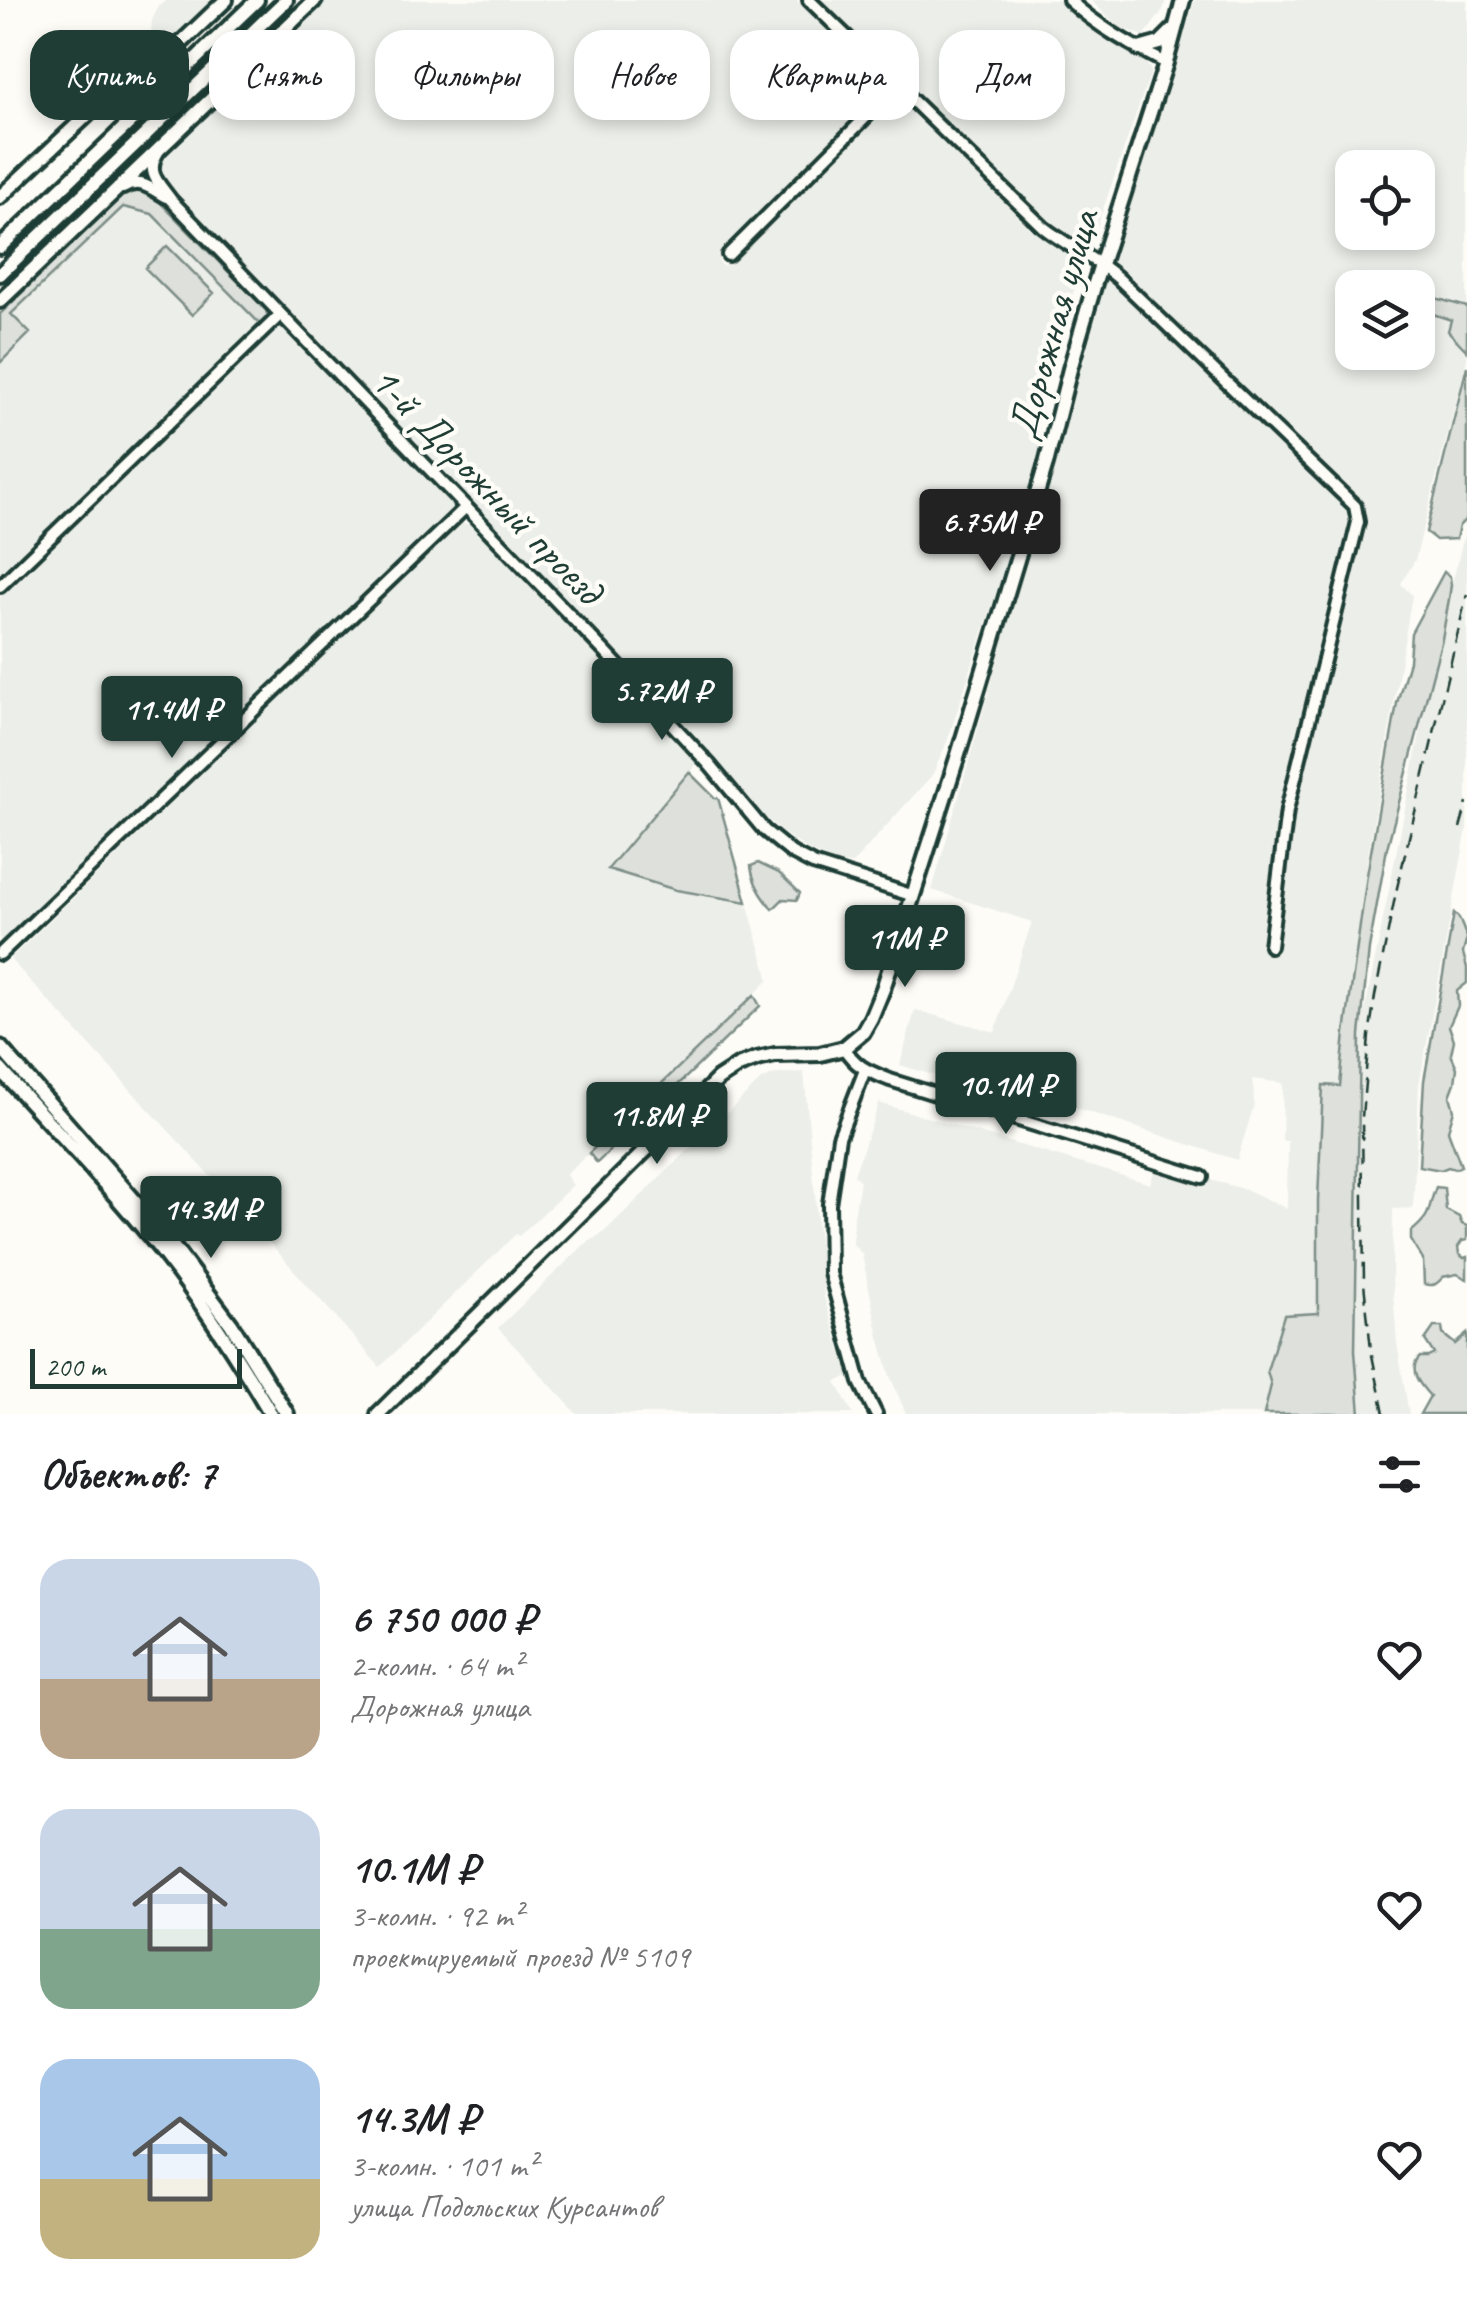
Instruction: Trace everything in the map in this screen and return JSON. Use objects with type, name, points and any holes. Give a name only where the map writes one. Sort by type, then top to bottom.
[{"type":"main road","points":[[0,197],[98,104],[163,60],[226,0]]},
{"type":"main road","points":[[0,247],[257,0]]},
{"type":"main road","points":[[0,274],[286,0]]},
{"type":"main road","points":[[0,301],[315,0]]},
{"type":"main road","name":"Дорожная улица","points":[[844,1048],[863,1032],[883,989],[1046,464],[1101,264],[1166,63],[1182,0]]},
{"type":"main road","points":[[1139,49],[1160,43],[1176,26]]},
{"type":"main road","points":[[0,1048],[162,1232],[231,1324],[288,1414]]},
{"type":"main road","points":[[378,1414],[718,1079],[757,1059],[844,1048]]},
{"type":"main road","points":[[0,1069],[176,1269],[236,1354],[271,1414]]},
{"type":"street","points":[[809,0],[840,30]]},
{"type":"street","points":[[1069,0],[1092,21],[1166,63]]},
{"type":"street","points":[[919,107],[1043,226],[1080,254],[1101,264],[1355,506],[1358,522],[1287,810],[1270,946]]},
{"type":"street","points":[[728,255],[863,120]]},
{"type":"street","points":[[166,142],[152,167],[171,200]]},
{"type":"street","points":[[108,198],[136,183],[171,200]]},
{"type":"street","name":"1-й Дорожный проезд","points":[[171,200],[683,736],[775,840],[813,864],[912,895]]},
{"type":"street","points":[[0,586],[280,315]]},
{"type":"street","points":[[0,954],[466,507]]},
{"type":"street","points":[[844,1048],[853,1062],[865,1070],[1202,1177]]},
{"type":"street","points":[[865,1070],[839,1137],[829,1204],[830,1272],[860,1382],[876,1414]]},
{"type":"shaded area","points":[[212,0],[181,30],[151,30],[152,20],[165,2]]},
{"type":"shaded area","points":[[299,0],[796,0],[827,30],[730,30],[730,120],[857,120],[718,260],[723,267],[872,120],[919,120],[919,30],[846,30],[815,0],[1062,0],[1096,32],[1145,60],[1151,71],[1077,284],[1034,382],[1039,462],[947,742],[933,774],[852,864],[837,863],[808,850],[763,815],[611,650],[144,161],[151,144],[176,120],[189,120],[189,107],[209,88],[209,120],[355,120],[355,30],[268,30]]},
{"type":"shaded area","points":[[1090,0],[1166,0],[1144,36],[1119,27]]},
{"type":"shaded area","points":[[1195,0],[1467,0],[1467,305],[1435,296],[1435,270],[1335,270],[1335,370],[1435,370],[1435,317],[1450,321],[1447,332],[1467,359],[1415,560],[1401,584],[1412,595],[1368,856],[1340,1086],[1323,1086],[1318,1314],[1271,1385],[1264,1414],[906,1414],[879,1337],[862,1254],[853,1244],[860,1181],[854,1175],[879,1103],[1150,1184],[1156,1166],[1248,1190],[1287,1209],[1288,1141],[1282,1141],[1283,1083],[1253,1079],[1254,1105],[1237,1160],[978,1076],[973,1087],[900,1065],[915,1010],[995,1032],[1032,922],[932,890],[1104,289]]},
{"type":"shaded area","points":[[158,133],[161,137],[4,289],[8,276]]},
{"type":"shaded area","points":[[138,188],[151,193],[266,310],[268,319],[261,325],[152,214],[123,207],[11,314],[30,333],[0,363],[0,314],[126,192]]},
{"type":"shaded area","points":[[123,207],[152,214],[261,325],[0,578],[0,363],[29,333],[11,315]]},
{"type":"shaded area","points":[[167,246],[214,293],[192,315],[145,268]]},
{"type":"shaded area","points":[[1435,298],[1467,307],[1467,351],[1448,331],[1451,320],[1435,315]]},
{"type":"shaded area","points":[[277,328],[285,328],[452,499],[455,511],[0,942],[0,597],[101,501],[97,496]]},
{"type":"shaded area","points":[[1467,366],[1467,514],[1456,539],[1436,540],[1426,532]]},
{"type":"shaded area","points":[[461,523],[473,524],[700,760],[609,869],[676,890],[747,902],[769,980],[566,1175],[573,1185],[519,1236],[516,1234],[380,1367],[10,959]]},
{"type":"shaded area","points":[[1467,524],[1467,828],[1419,1085],[1413,1208],[1393,1209],[1392,1278],[1397,1344],[1409,1414],[1360,1414],[1355,1351],[1360,1035],[1441,628]]},
{"type":"shaded area","points":[[1444,572],[1451,585],[1442,639],[1387,848],[1369,949],[1360,1035],[1355,1351],[1360,1414],[1264,1414],[1271,1385],[1267,1371],[1284,1315],[1318,1313],[1323,1085],[1340,1086],[1367,875],[1397,703],[1409,661],[1411,633]]},
{"type":"shaded area","points":[[689,772],[718,798],[747,902],[676,890],[608,869]]},
{"type":"shaded area","points":[[758,863],[779,873],[800,893],[797,900],[783,899],[773,909],[754,878],[751,866]]},
{"type":"shaded area","points":[[1454,913],[1467,938],[1463,953],[1467,983],[1457,991],[1458,1006],[1449,1026],[1454,1040],[1451,1054],[1457,1068],[1448,1131],[1461,1166],[1441,1170],[1419,1166],[1424,1081]]},
{"type":"shaded area","points":[[754,995],[760,1006],[597,1163],[589,1153]]},
{"type":"shaded area","points":[[804,1072],[824,1297],[849,1376],[836,1382],[853,1414],[577,1414],[498,1328],[761,1080],[776,1074]]},
{"type":"shaded area","points":[[1436,1187],[1444,1188],[1446,1210],[1467,1226],[1467,1240],[1458,1247],[1459,1254],[1467,1257],[1467,1279],[1457,1274],[1430,1285],[1424,1284],[1423,1260],[1411,1240],[1411,1232],[1426,1216]]},
{"type":"shaded area","points":[[1434,1327],[1442,1327],[1443,1334],[1455,1344],[1467,1334],[1467,1414],[1420,1414],[1430,1396],[1419,1382],[1415,1367],[1420,1357],[1434,1354],[1425,1340]]},
{"type":"railway","points":[[1384,1414],[1371,1350],[1364,1283],[1362,1117],[1369,1036],[1396,892],[1467,594]]},
{"type":"railway","points":[[1460,828],[1467,803]]}]
